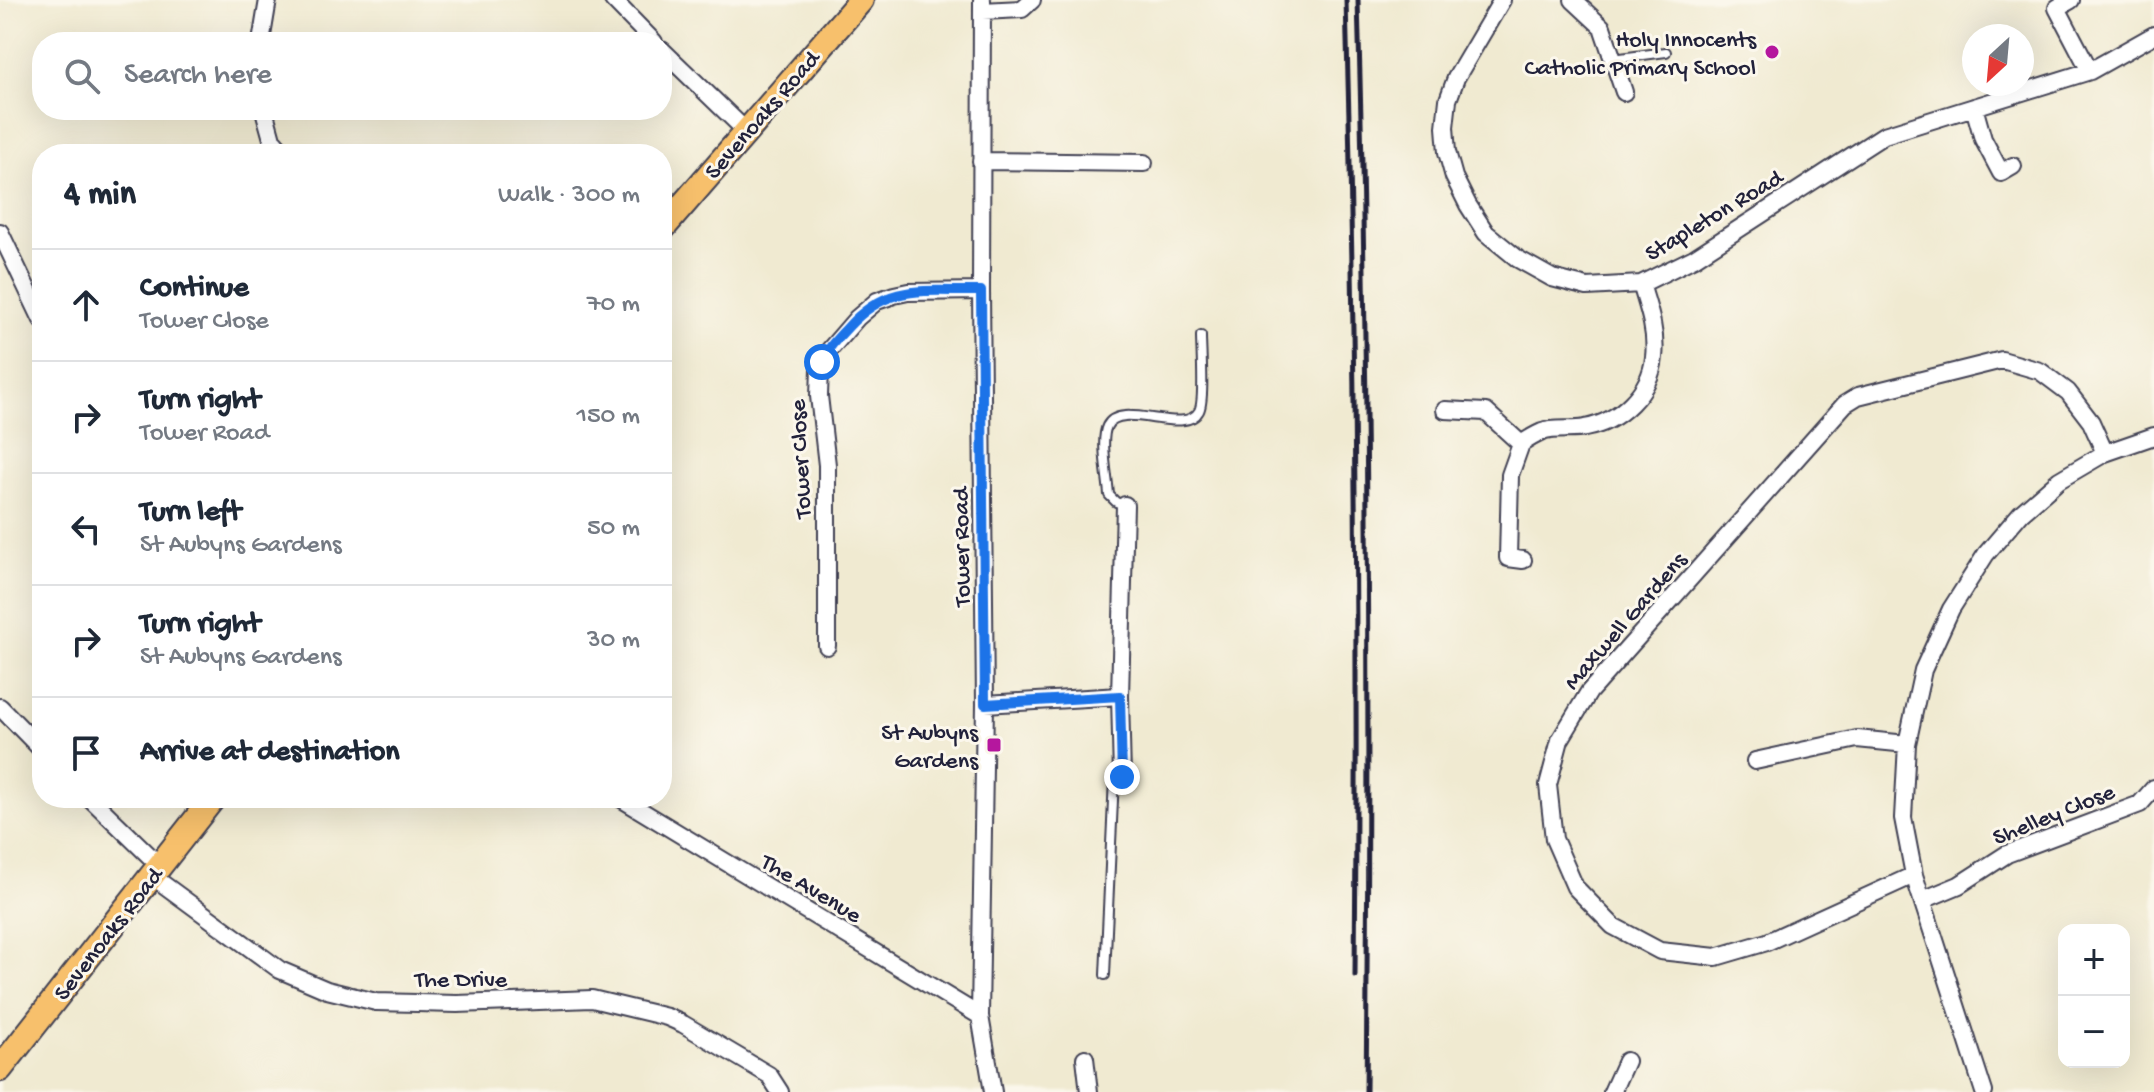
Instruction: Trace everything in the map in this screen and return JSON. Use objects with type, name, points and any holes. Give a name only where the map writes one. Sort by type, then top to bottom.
[{"type":"main road","name":"Sevenoaks Road","points":[[672,217],[861,0]]},
{"type":"main road","name":"Sevenoaks Road","points":[[0,1069],[205,808]]},
{"type":"street","points":[[263,32],[268,0]]},
{"type":"street","points":[[613,0],[644,32]]},
{"type":"street","points":[[982,6],[1022,9],[1032,0]]},
{"type":"street","name":"Stapleton Road","points":[[1502,0],[1456,78],[1448,100],[1445,127],[1447,152],[1454,177],[1486,233],[1518,259],[1552,278],[1587,287],[1641,284],[1694,258],[1884,135],[2090,71],[2154,35]]},
{"type":"street","points":[[1573,0],[1602,27],[1624,92]]},
{"type":"street","points":[[2071,0],[2057,8],[2090,71]]},
{"type":"street","name":"Tower Road","points":[[982,6],[985,704],[980,1016],[993,1092]]},
{"type":"street","points":[[672,60],[746,131]]},
{"type":"street","points":[[1974,107],[1983,139],[2001,173],[2013,166]]},
{"type":"street","points":[[267,120],[276,144]]},
{"type":"street","points":[[981,161],[1144,163]]},
{"type":"street","points":[[0,232],[32,299]]},
{"type":"street","points":[[1523,560],[1508,558],[1510,475],[1521,444],[1544,431],[1586,428],[1615,418],[1634,401],[1647,381],[1655,358],[1653,322],[1641,284]]},
{"type":"street","name":"Tower Close","points":[[827,646],[827,465],[819,396],[820,368],[825,355],[857,318],[877,301],[908,292],[981,291]]},
{"type":"street","name":"Maxwell Gardens","points":[[1914,875],[1767,942],[1716,957],[1660,951],[1613,926],[1575,887],[1554,839],[1548,785],[1560,740],[1589,692],[1845,404],[1858,396],[2002,360],[2040,371],[2068,392],[2091,422],[2105,453]]},
{"type":"street","points":[[1445,410],[1486,412],[1521,444]]},
{"type":"street","points":[[1984,1092],[1914,875],[1903,818],[1907,744],[1923,670],[1951,609],[1986,554],[2021,513],[2059,480],[2105,453],[2154,436]]},
{"type":"street","points":[[1122,777],[1120,696],[1125,505]]},
{"type":"street","points":[[985,704],[1120,696]]},
{"type":"street","points":[[0,707],[32,740]]},
{"type":"street","points":[[1755,761],[1857,739],[1907,744]]},
{"type":"street","name":"Shelley Close","points":[[1923,900],[1959,885],[2007,854],[2140,804],[2154,788]]},
{"type":"street","name":"The Drive","points":[[99,808],[156,871],[280,970],[327,990],[376,1002],[457,1004],[592,999],[667,1017],[683,1024],[769,1075],[780,1092]]},
{"type":"street","name":"The Avenue","points":[[637,808],[980,1016]]},
{"type":"street","points":[[1085,1058],[1089,1092]]},
{"type":"street","points":[[1612,1092],[1626,1061]]},
{"type":"lane","points":[[1613,60],[1666,52]]},
{"type":"lane","points":[[1125,505],[1109,495],[1107,427],[1117,418],[1188,421],[1194,418],[1201,406],[1201,336]]},
{"type":"lane","points":[[1105,975],[1114,778],[1122,777]]},
{"type":"railway","points":[[1346,0],[1355,488],[1355,976]]},
{"type":"railway","points":[[1358,0],[1367,546],[1366,1092]]},
{"type":"place","name":"Holy Innocents Catholic Primary School","points":[[1772,52]]},
{"type":"place","name":"St Aubyns Gardens","points":[[994,745]]},
{"type":"route","points":[[822,362],[828,350],[877,301],[908,292],[981,291],[985,704],[1120,696],[1122,777]]}]
